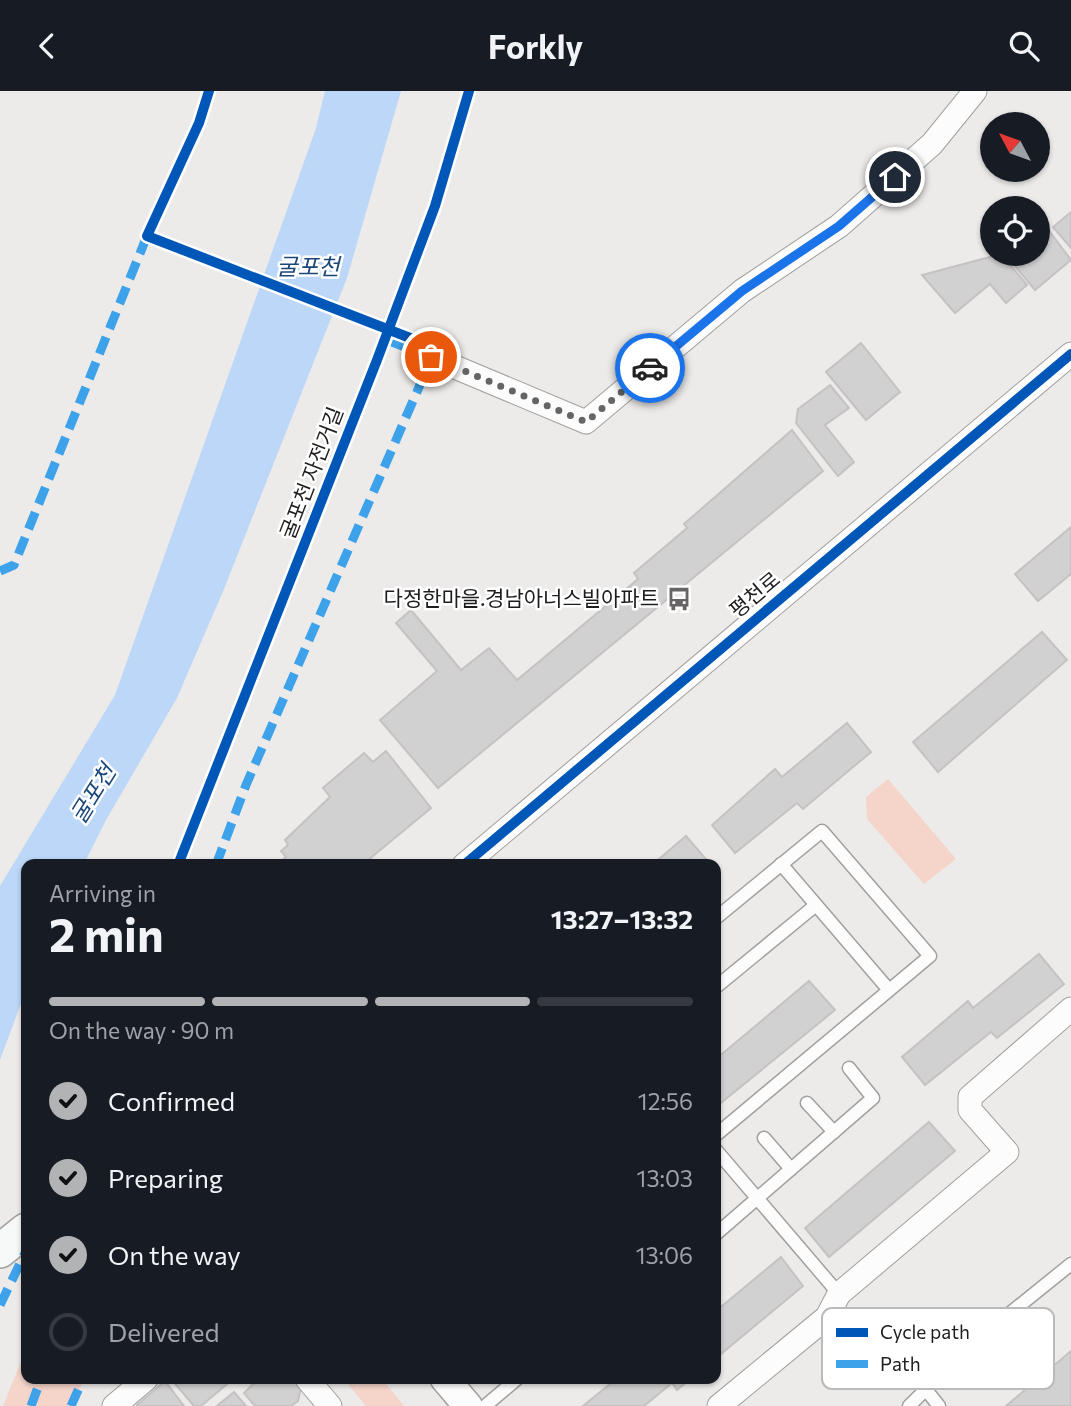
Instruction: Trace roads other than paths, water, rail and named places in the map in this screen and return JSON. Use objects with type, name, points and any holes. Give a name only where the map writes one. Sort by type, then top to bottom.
[{"type":"main road","points":[[0,1251],[21,1234]]},
{"type":"street","points":[[431,357],[586,422],[742,291],[839,226],[932,144],[975,91]]},
{"type":"street","name":"평천로","points":[[471,859],[1071,354]]},
{"type":"street","points":[[832,1308],[839,1294],[1007,1152],[970,1109],[970,1097],[1071,1009]]},
{"type":"street","points":[[719,1406],[822,1321]]},
{"type":"street","points":[[114,1406],[140,1384]]},
{"type":"street","points":[[311,1384],[325,1404]]},
{"type":"street","points":[[449,1384],[468,1406]]},
{"type":"lane","points":[[721,914],[822,831],[930,956],[721,1131]]},
{"type":"lane","points":[[781,864],[889,990]]},
{"type":"lane","points":[[721,983],[816,905]]},
{"type":"lane","points":[[721,1230],[873,1098],[849,1068]]},
{"type":"lane","points":[[807,1103],[834,1132]]},
{"type":"lane","points":[[764,1138],[792,1169]]},
{"type":"lane","points":[[721,1156],[839,1294]]},
{"type":"lane","points":[[1016,1308],[1071,1264]]},
{"type":"lane","points":[[485,1406],[511,1384]]},
{"type":"lane","points":[[909,1406],[927,1391],[939,1406]]},
{"type":"water","name":"굴포천","points":[[325,91],[401,91],[347,278],[224,589],[177,698],[106,820],[86,859],[21,859],[21,1003],[0,1060],[0,886],[115,695],[316,128]]},
{"type":"place","name":"다정한마을.경남아너스빌아파트","points":[[679,599]]}]
